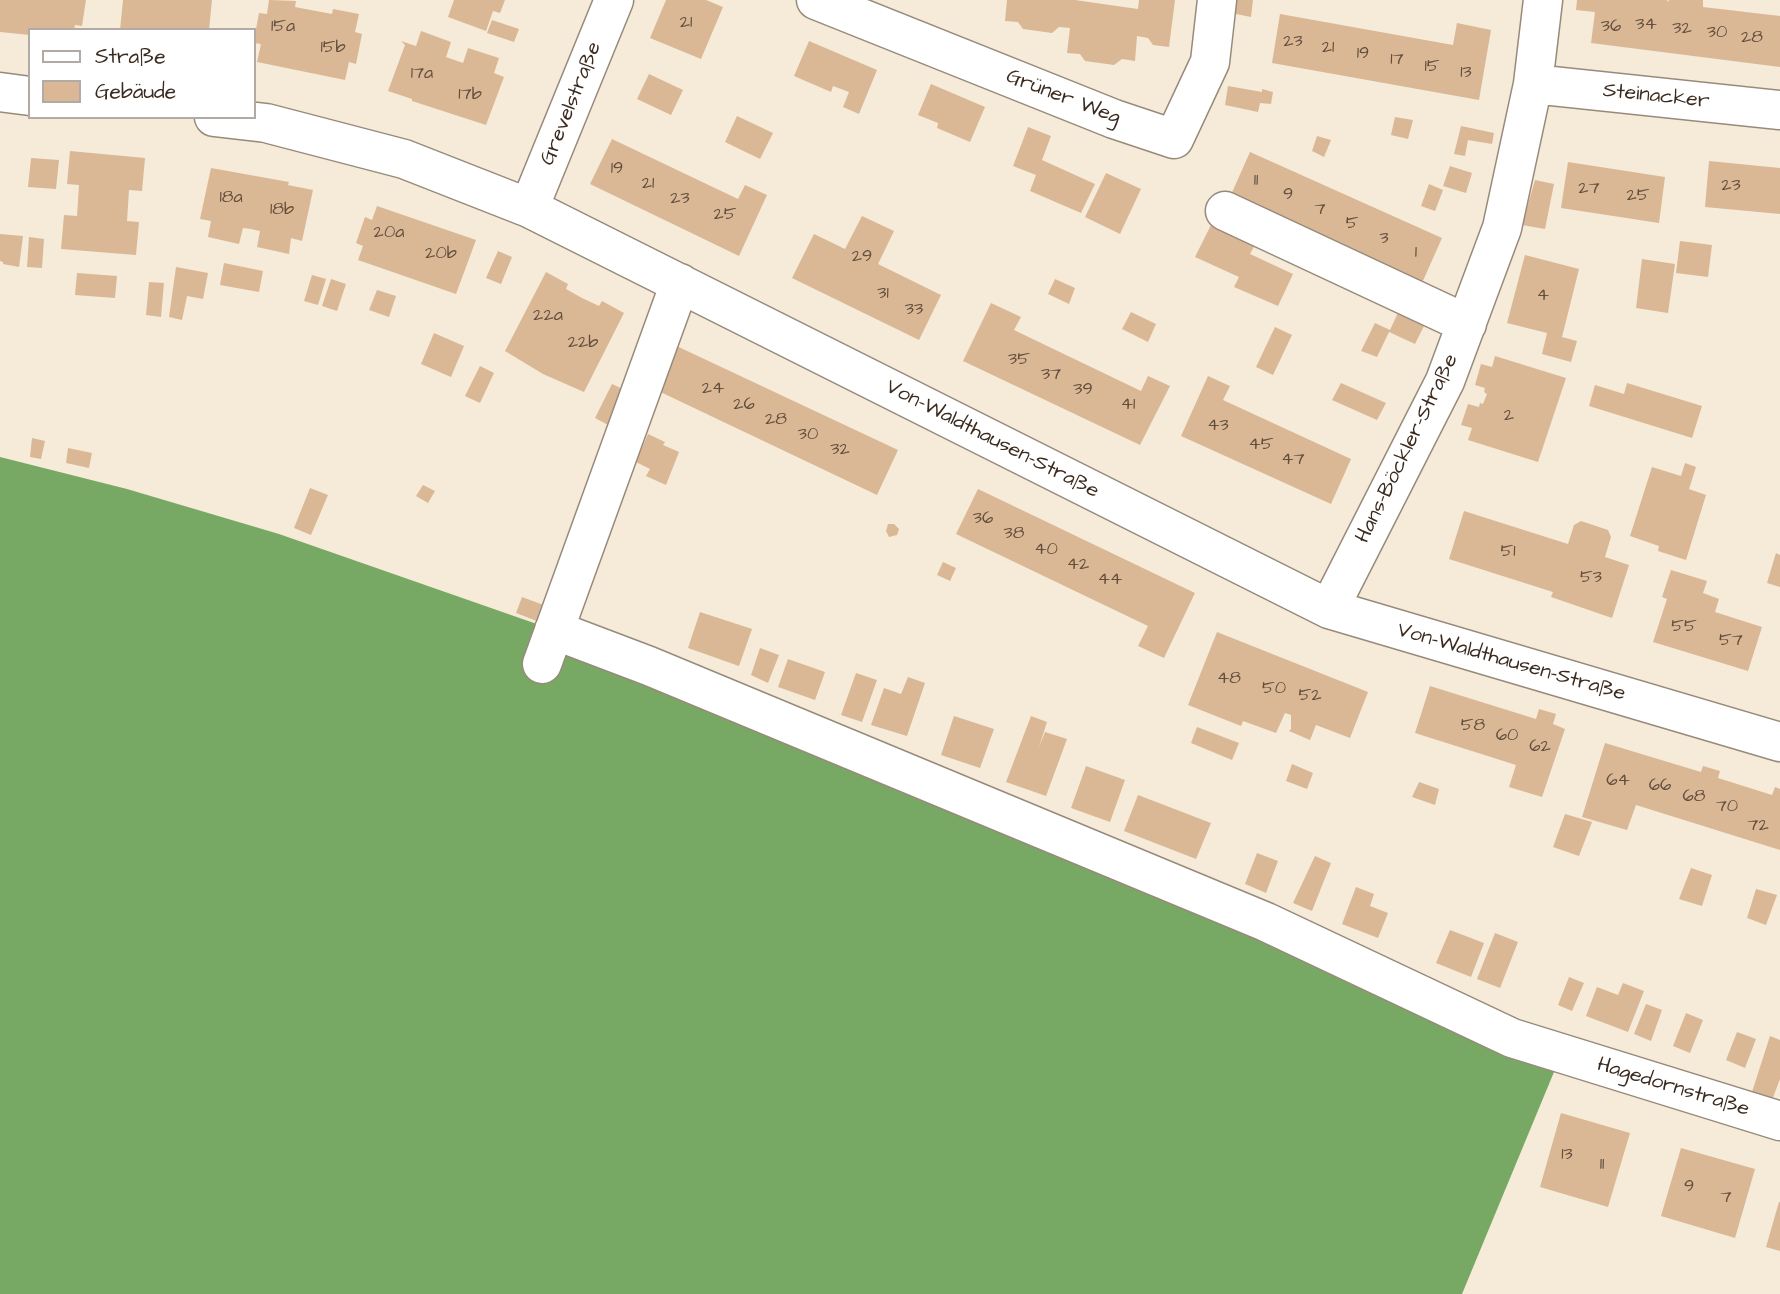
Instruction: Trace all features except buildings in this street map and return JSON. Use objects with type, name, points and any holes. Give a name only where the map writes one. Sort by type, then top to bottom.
[{"type":"street","name":"Grevelstraße","points":[[529,208],[614,0]]},
{"type":"street","name":"Grüner Weg","points":[[816,0],[1114,119],[1174,139],[1210,62],[1217,0]]},
{"type":"street","name":"Hans-Böckler-Straße","points":[[1329,609],[1445,381],[1502,228],[1533,84],[1544,0]]},
{"type":"street","name":"Steinacker","points":[[1533,84],[1780,110]]},
{"type":"street","points":[[0,92],[28,96]]},
{"type":"street","name":"Von-Waldthausen-Straße","points":[[232,119],[267,123],[404,159],[529,208],[1329,609],[1780,742]]},
{"type":"street","points":[[1225,211],[1467,324]]},
{"type":"street","name":"Hagedornstraße","points":[[680,283],[548,647],[662,671],[1266,922],[1512,1038],[1780,1121]]},
{"type":"green space","points":[[0,457],[127,489],[279,534],[554,630],[1566,1043],[1462,1294],[0,1294]]}]
